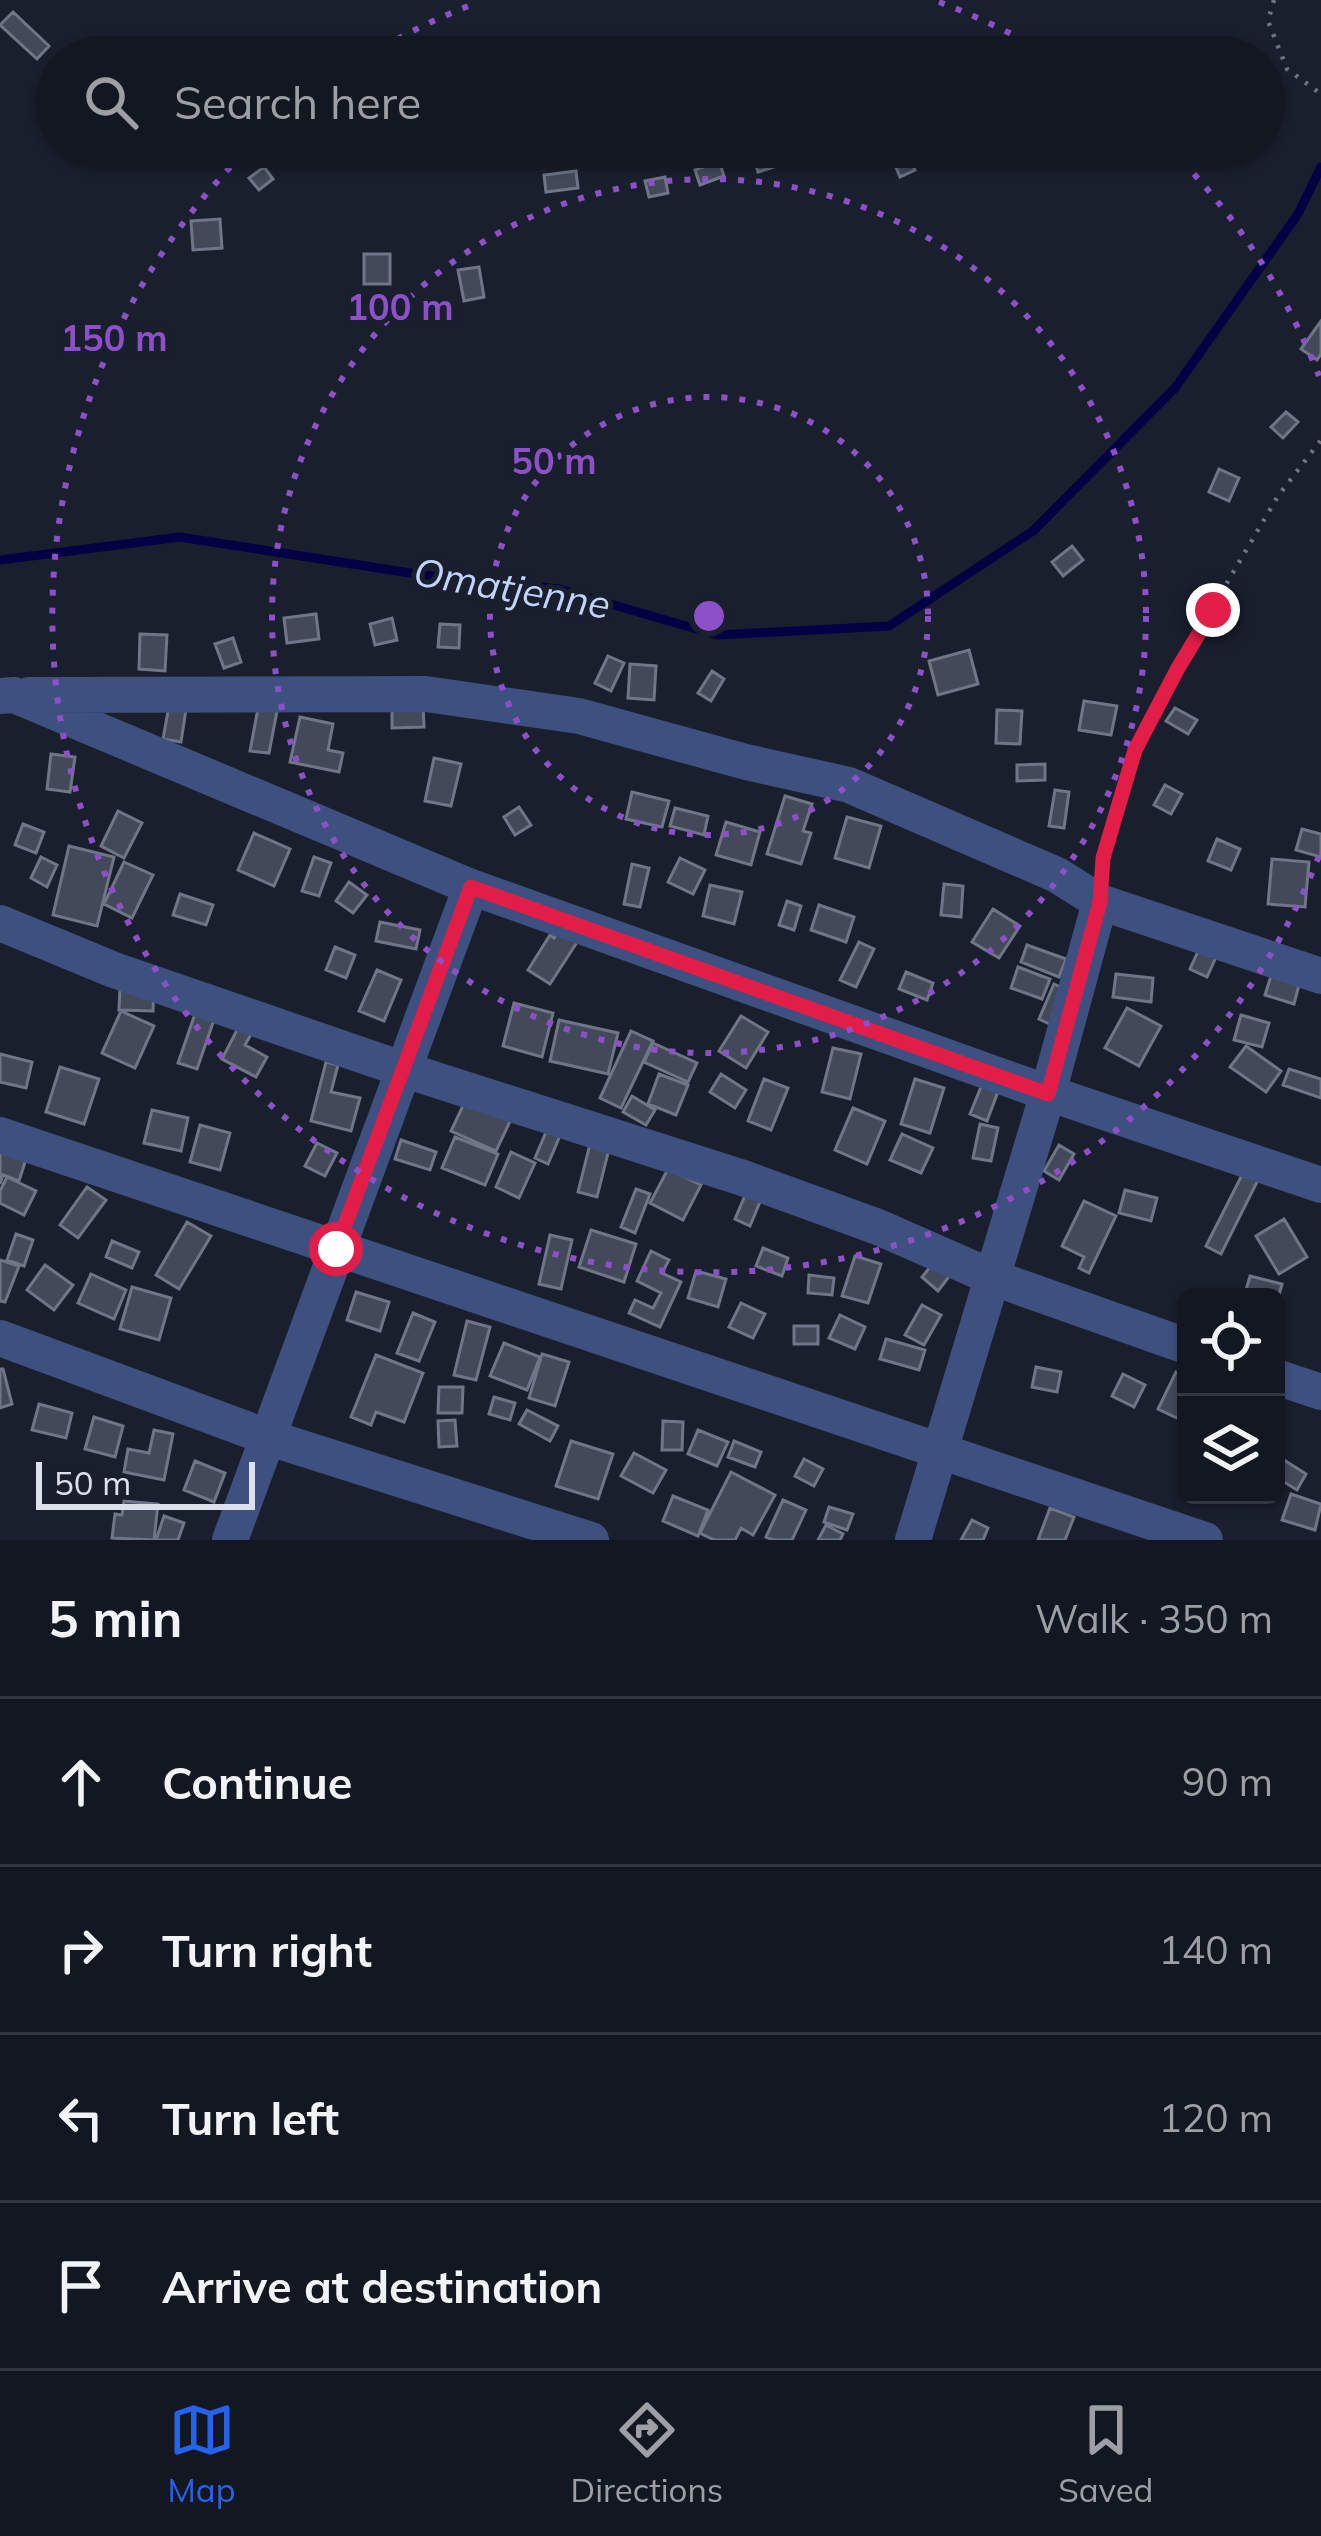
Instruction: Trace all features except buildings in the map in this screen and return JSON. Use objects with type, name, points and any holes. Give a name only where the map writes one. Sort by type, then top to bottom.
[{"type":"street","points":[[7,696],[426,694],[579,716],[849,785],[1058,875],[1100,902],[1321,976]]},
{"type":"street","points":[[7,696],[471,887],[1048,1094],[1321,1185]]},
{"type":"street","points":[[230,1540],[471,887]]},
{"type":"street","points":[[913,1540],[1048,1094],[1100,902]]},
{"type":"street","points":[[0,922],[114,970],[402,1070],[742,1178],[878,1227],[994,1278],[1177,1343]]},
{"type":"street","points":[[0,1135],[1205,1540]]},
{"type":"street","points":[[0,1338],[270,1438],[591,1540]]},
{"type":"street","points":[[1285,1379],[1321,1391]]},
{"type":"path","points":[[1274,0],[1268,21],[1274,36]]},
{"type":"path","points":[[1285,64],[1321,94]]},
{"type":"path","points":[[1100,902],[1103,858],[1135,750],[1278,496],[1321,440]]},
{"type":"waterway","name":"Omatjenne","points":[[0,560],[180,537],[423,575],[559,589],[717,635],[889,626],[1033,531],[1175,388],[1298,214],[1321,167]]},
{"type":"route","points":[[336,1249],[471,887],[1048,1094],[1100,902],[1103,858],[1135,750],[1213,610]]}]
